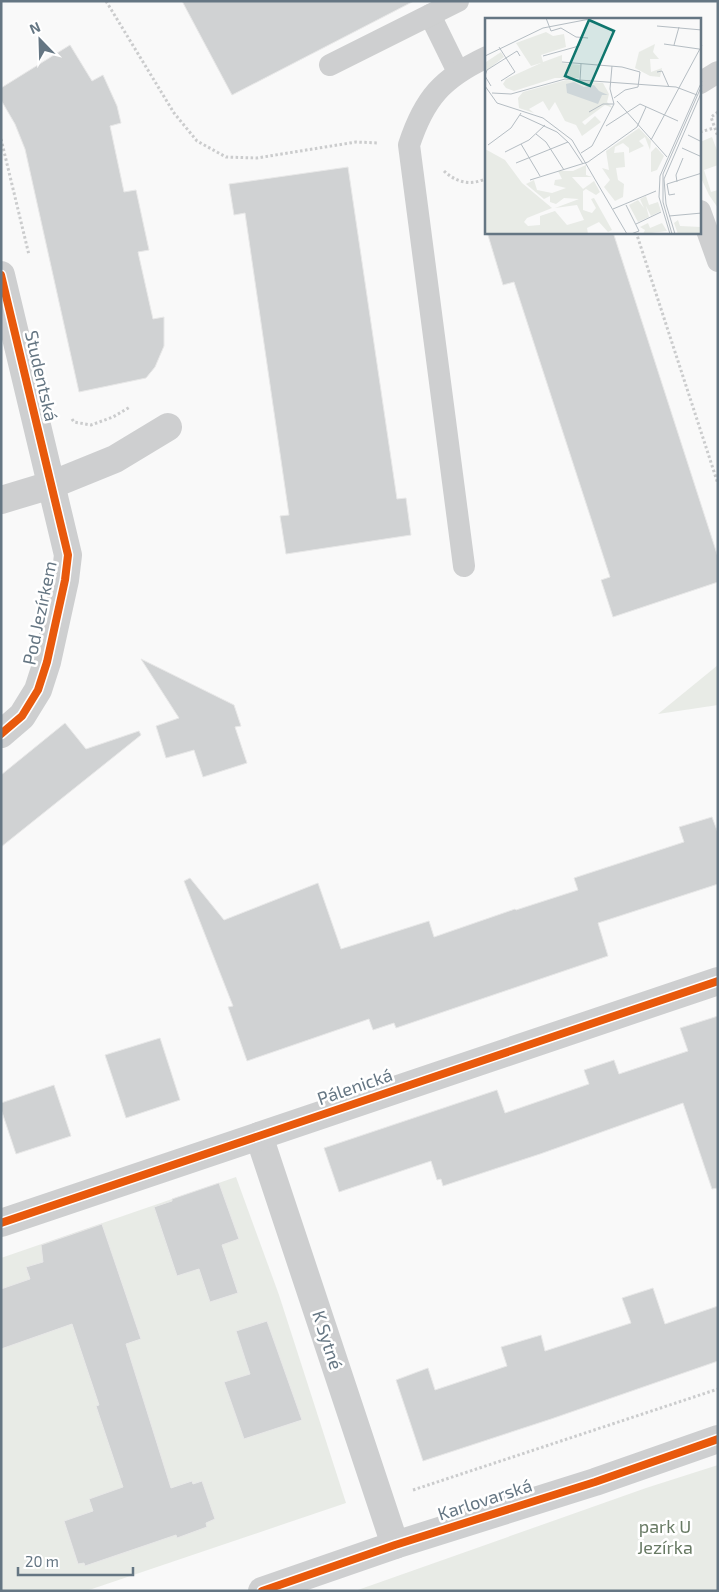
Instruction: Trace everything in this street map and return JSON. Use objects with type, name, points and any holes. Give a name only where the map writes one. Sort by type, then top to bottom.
[{"type":"street","name":"Studentská","points":[[1,275],[51,485]]},
{"type":"street","points":[[1,500],[51,485],[115,459],[159,432]]},
{"type":"street","name":"Pod Jezírkem","points":[[1,734],[22,716],[38,690],[47,662],[65,580],[68,555],[51,485]]},
{"type":"street","name":"Pálenická","points":[[1,1223],[718,981]]},
{"type":"street","name":"K Sytné","points":[[259,1136],[395,1545]]},
{"type":"street","name":"Karlovarská","points":[[262,1591],[395,1545],[594,1482],[718,1440]]},
{"type":"lane","points":[[330,65],[458,1]]},
{"type":"lane","points":[[430,15],[458,72]]},
{"type":"lane","points":[[464,566],[409,145],[416,124],[427,102],[436,91],[458,72],[485,58]]},
{"type":"lane","points":[[702,82],[718,72]]},
{"type":"lane","points":[[702,217],[717,262]]},
{"type":"path","points":[[106,1],[174,113],[197,141],[226,157],[258,158],[356,142],[431,146],[436,164],[448,175],[464,183],[478,182],[485,178]]},
{"type":"path","points":[[718,112],[711,117],[718,138]]},
{"type":"path","points":[[702,131],[714,128]]},
{"type":"path","points":[[1,139],[31,264]]},
{"type":"path","points":[[637,234],[718,484]]},
{"type":"path","points":[[69,416],[74,422],[91,425],[112,417],[134,405],[159,432]]},
{"type":"path","points":[[409,1492],[718,1388]]},
{"type":"green space","points":[[712,137],[718,153],[718,165],[704,170],[711,192],[718,190],[718,208],[702,180],[702,141]]},
{"type":"green space","points":[[718,665],[718,705],[658,714]]},
{"type":"green space","points":[[236,1177],[279,1295],[346,1503],[86,1591],[1,1591],[1,1258]]},
{"type":"green space","name":"park U Jezírka","points":[[718,1465],[718,1591],[355,1591],[646,1488]]},
{"type":"building","points":[[182,1],[414,1],[232,95]]},
{"type":"building","points":[[70,45],[92,81],[103,75],[117,106],[121,123],[110,126],[124,192],[136,190],[149,250],[138,252],[153,319],[164,317],[164,346],[155,367],[146,378],[79,392],[25,149],[15,124],[1,100],[1,88]]},
{"type":"building","points":[[348,167],[397,499],[406,498],[411,535],[286,554],[280,516],[289,515],[245,213],[234,215],[229,184]]},
{"type":"building","points":[[488,234],[614,234],[718,557],[718,582],[613,617],[601,580],[610,577],[514,282],[503,285]]},
{"type":"building","points":[[141,659],[234,705],[241,726],[235,727],[247,763],[203,777],[194,750],[166,758],[156,726],[179,718]]},
{"type":"building","points":[[65,723],[86,749],[139,731],[141,735],[1,847],[1,775]]},
{"type":"building","points":[[712,817],[718,833],[718,884],[598,923],[608,956],[396,1028],[394,1023],[373,1030],[369,1019],[247,1061],[228,1007],[233,1006],[184,881],[190,878],[224,920],[318,883],[341,949],[429,921],[434,937],[578,890],[574,878],[684,842],[679,827]]},
{"type":"building","points":[[718,1016],[718,1188],[712,1189],[683,1103],[443,1186],[441,1179],[437,1180],[431,1161],[339,1192],[324,1148],[497,1090],[505,1113],[589,1084],[584,1070],[614,1060],[619,1074],[688,1051],[680,1028]]},
{"type":"building","points":[[160,1038],[180,1100],[126,1118],[105,1055]]},
{"type":"building","points":[[54,1085],[71,1136],[16,1154],[1,1109],[1,1103]]},
{"type":"building","points":[[219,1183],[239,1239],[222,1245],[238,1293],[210,1302],[199,1269],[177,1276],[154,1207]]},
{"type":"building","points":[[102,1224],[141,1339],[126,1344],[171,1488],[192,1481],[193,1484],[202,1481],[215,1519],[206,1523],[207,1527],[177,1538],[176,1535],[85,1566],[84,1563],[78,1564],[64,1521],[93,1511],[89,1499],[123,1487],[96,1406],[99,1405],[72,1324],[1,1349],[1,1289],[30,1279],[26,1267],[43,1262],[41,1245]]},
{"type":"building","points":[[653,1288],[665,1324],[718,1306],[718,1361],[423,1461],[396,1380],[428,1368],[435,1390],[507,1366],[501,1347],[541,1335],[545,1351],[631,1323],[622,1298]]},
{"type":"building","points":[[267,1321],[302,1420],[244,1439],[224,1382],[250,1374],[236,1331]]},
{"type":"cycle path","points":[[1,275],[68,555],[65,580],[47,662],[38,690],[22,716],[1,734]]},
{"type":"cycle path","points":[[1,1223],[718,981]]},
{"type":"cycle path","points":[[262,1591],[395,1545],[595,1482],[718,1439]]}]
